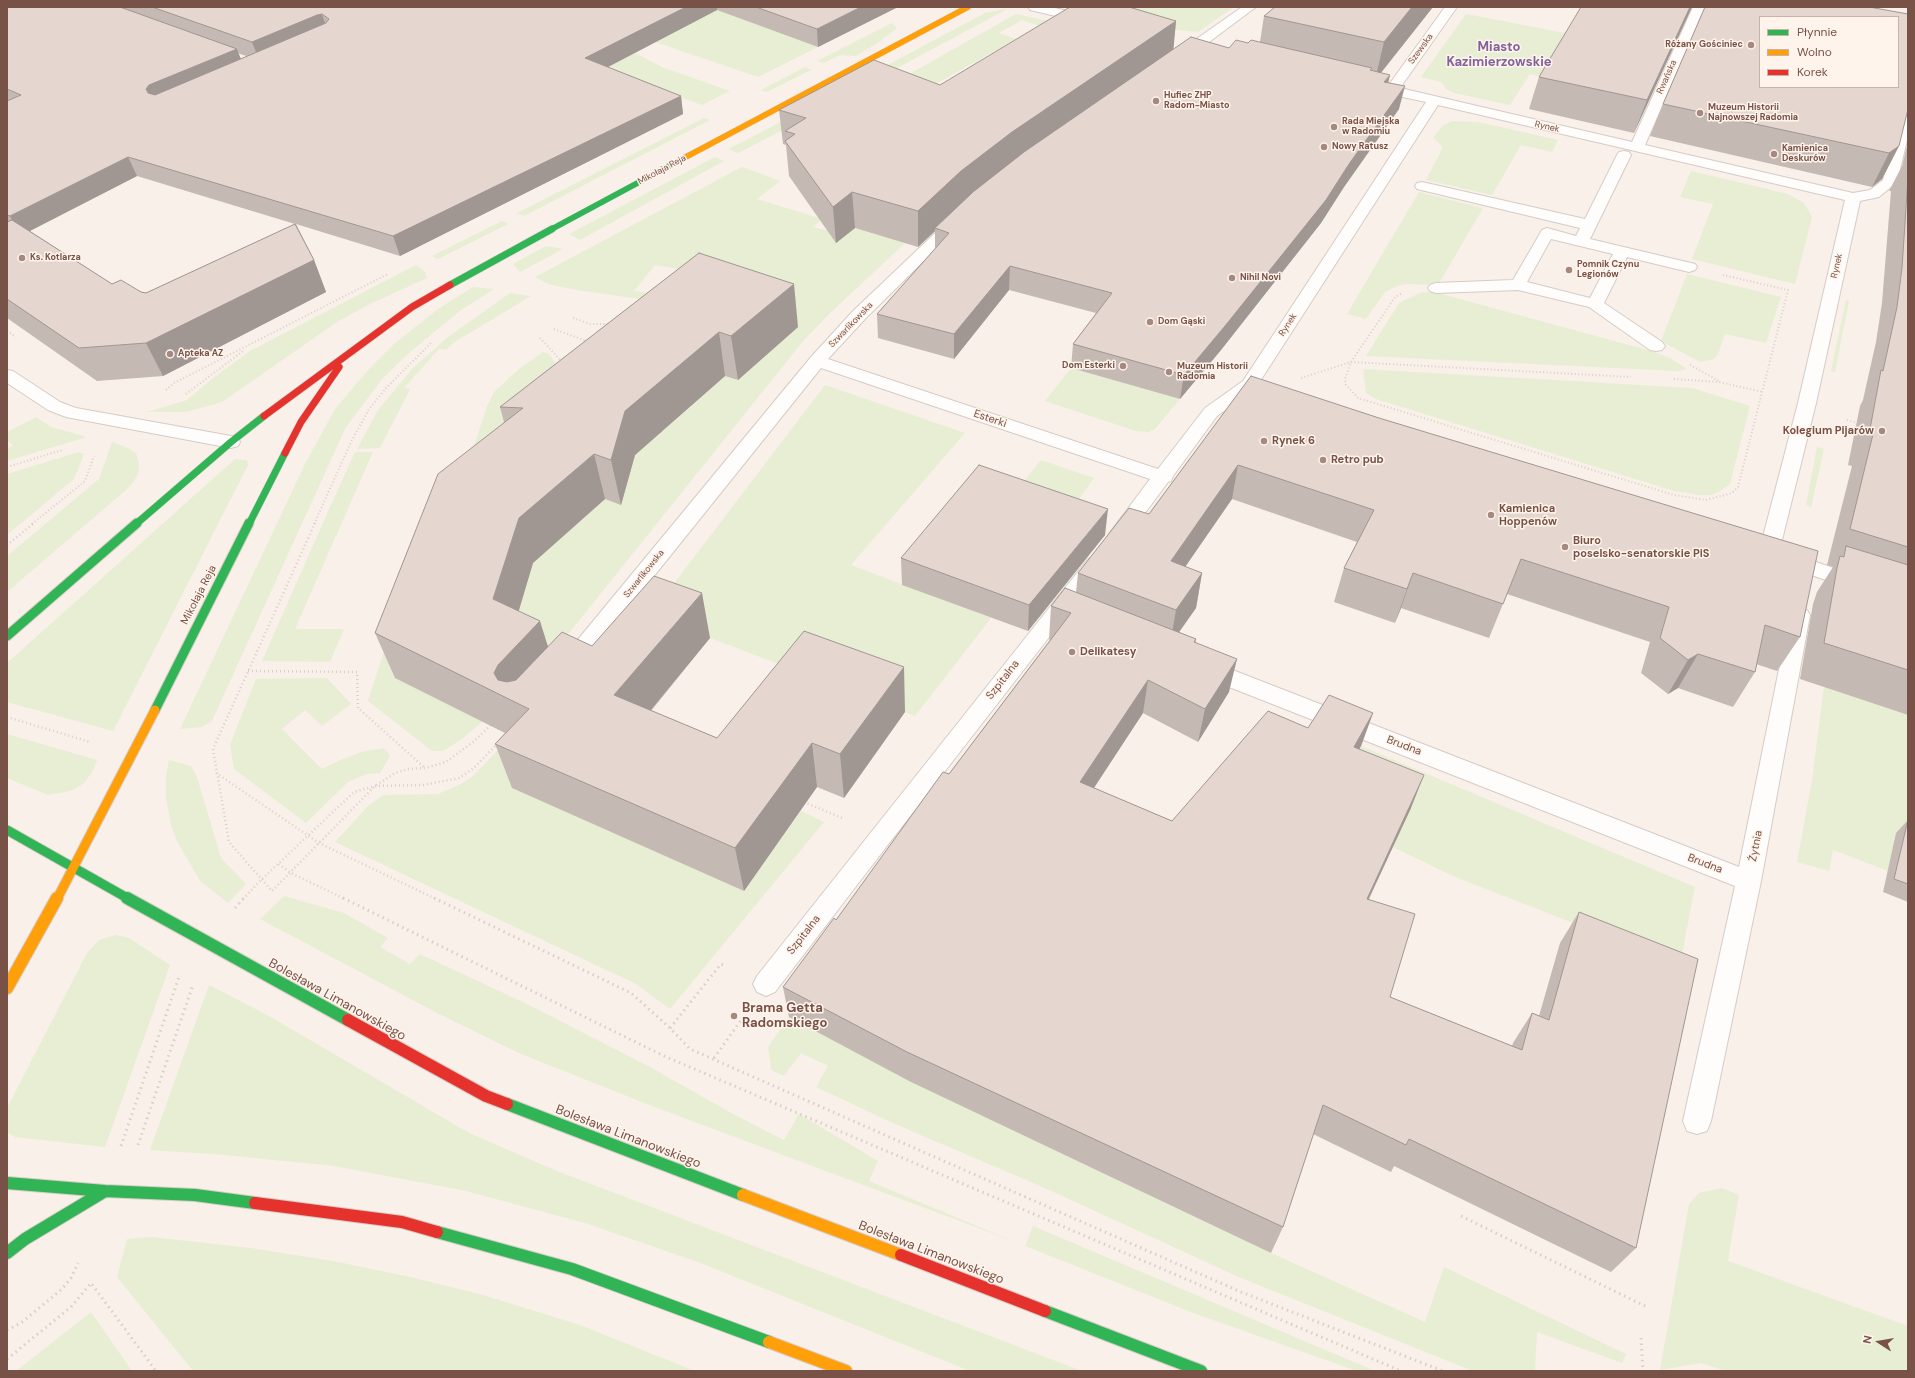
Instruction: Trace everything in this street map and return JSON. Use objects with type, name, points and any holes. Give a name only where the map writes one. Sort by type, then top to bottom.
[{"type":"street","name":"Mikołaja Reja","points":[[7,636],[232,442],[279,404],[412,307],[476,269],[968,7]]},
{"type":"street","points":[[1034,7],[1105,23]]},
{"type":"street","points":[[1166,66],[1250,7]]},
{"type":"street","name":"Szewska","points":[[1391,90],[1451,7]]},
{"type":"street","name":"Rwańska","points":[[1581,242],[1630,152],[1699,7]]},
{"type":"street","points":[[1360,83],[1434,100]]},
{"type":"street","name":"Rynek","points":[[1256,387],[1434,100],[1630,152],[1853,197],[1807,403],[1762,549],[1807,585]]},
{"type":"street","points":[[1853,197],[1874,194],[1890,182],[1908,106]]},
{"type":"street","points":[[1422,186],[1589,225]]},
{"type":"street","name":"Szwarlikowska","points":[[560,677],[817,361],[859,315],[967,211]]},
{"type":"street","points":[[1518,285],[1546,233],[1690,267]]},
{"type":"street","points":[[1595,304],[1623,251]]},
{"type":"street","points":[[1436,288],[1518,285],[1595,304],[1656,346]]},
{"type":"street","name":"Mikołaja Reja","points":[[7,988],[74,869],[301,422],[340,365],[363,342]]},
{"type":"street","name":"Esterki","points":[[817,361],[1164,477]]},
{"type":"street","points":[[7,375],[54,406],[72,412],[232,442]]},
{"type":"street","name":"Szpitalna","points":[[766,984],[881,835],[1164,477],[1211,412],[1256,387]]},
{"type":"street","points":[[22,610],[101,556]]},
{"type":"street","points":[[1807,585],[1908,601]]},
{"type":"street","name":"Żytnia","points":[[1697,1121],[1749,881],[1807,585]]},
{"type":"street","points":[[1058,611],[1081,620]]},
{"type":"street","name":"Brudna","points":[[1185,660],[1749,881]]},
{"type":"street","name":"Bolesława Limanowskiego","points":[[7,830],[74,869],[486,1096],[1201,1371]]},
{"type":"street","points":[[7,1183],[105,1191],[195,1195],[402,1222],[572,1269],[846,1371]]},
{"type":"street","points":[[7,1253],[25,1239],[105,1191]]},
{"type":"path","points":[[1436,288],[1414,288],[1395,297],[1351,362],[1346,379],[1346,385],[1350,392],[1358,398],[1674,495],[1706,500],[1732,493],[1738,486],[1788,290],[1690,267]]},
{"type":"path","points":[[573,318],[590,324],[613,325]]},
{"type":"path","points":[[554,329],[590,342]]},
{"type":"path","points":[[7,331],[19,339]]},
{"type":"path","points":[[540,338],[565,365]]},
{"type":"path","points":[[436,339],[387,387],[370,409],[351,442],[213,748],[216,773],[229,842],[272,891],[374,786],[395,773],[408,769],[425,768],[446,762],[473,742],[495,722]]},
{"type":"path","points":[[7,545],[85,481],[97,446],[174,383],[248,346],[183,397],[149,404]]},
{"type":"path","points":[[1256,387],[1309,377],[1351,362],[1633,377]]},
{"type":"path","points":[[1672,379],[1719,382],[1807,403]]},
{"type":"path","points":[[161,388],[168,388]]},
{"type":"path","points":[[1847,420],[1858,423]]},
{"type":"path","points":[[7,467],[64,450]]},
{"type":"path","points":[[248,671],[357,672],[358,708],[425,768]]},
{"type":"path","points":[[7,717],[92,742]]},
{"type":"path","points":[[216,773],[318,843],[631,993],[670,1028],[690,1049],[1241,1292],[1443,1371]]},
{"type":"path","points":[[278,864],[291,873],[664,1056],[1401,1371]]},
{"type":"path","points":[[670,1028],[721,964],[766,984]]},
{"type":"path","points":[[136,1149],[194,983]]},
{"type":"path","points":[[1461,1216],[1647,1307]]},
{"type":"path","points":[[7,1359],[71,1307],[91,1283],[156,1371]]},
{"type":"path","points":[[1641,1338],[1643,1371]]},
{"type":"green space","points":[[553,7],[710,7],[818,47],[758,77]]},
{"type":"green space","points":[[1079,7],[1234,7],[1198,32],[1178,30]]},
{"type":"green space","points":[[1007,9],[875,80],[865,77],[985,13]]},
{"type":"green space","points":[[1016,14],[1048,21],[1040,26],[1022,20],[999,33],[1016,39],[916,95],[888,86]]},
{"type":"green space","points":[[1466,14],[1586,37],[1560,81],[1530,74],[1510,105],[1454,93],[1446,89],[1441,82],[1421,77]]},
{"type":"green space","points":[[892,23],[897,28],[876,44],[856,56],[840,55],[824,63],[817,61]]},
{"type":"green space","points":[[635,53],[662,67],[730,91],[702,105],[604,69]]},
{"type":"green space","points":[[805,67],[811,70],[767,92],[761,90]]},
{"type":"green space","points":[[704,118],[710,120],[524,216],[517,213]]},
{"type":"green space","points":[[788,118],[800,121],[738,153],[729,149]]},
{"type":"green space","points":[[1453,121],[1478,122],[1558,140],[1552,152],[1521,145],[1492,195],[1426,180],[1443,147],[1433,138],[1443,125]]},
{"type":"green space","points":[[715,157],[724,161],[580,240],[569,234]]},
{"type":"green space","points":[[742,167],[780,181],[757,199],[822,219],[813,227],[845,235],[855,228],[905,243],[827,316],[804,340],[557,648],[509,644],[533,563],[596,507],[615,464],[656,428],[663,431],[725,376],[738,380],[661,302],[577,290],[548,284],[535,277]],"holes":[[[655,265],[689,271],[728,304],[634,291]]]},
{"type":"green space","points":[[1691,171],[1788,194],[1804,203],[1812,217],[1795,284],[1692,259],[1713,204],[1680,197]]},
{"type":"green space","points":[[1419,192],[1483,208],[1438,285],[1406,284],[1394,287],[1385,292],[1366,319],[1347,314]]},
{"type":"green space","points":[[502,221],[508,224],[438,259],[432,256]]},
{"type":"green space","points":[[546,246],[563,249],[520,272],[513,264]]},
{"type":"green space","points":[[416,265],[425,272],[427,278],[366,306],[337,322],[222,402],[186,412],[147,412],[187,400],[213,378],[250,351]]},
{"type":"green space","points":[[1687,274],[1781,297],[1766,343],[1725,334],[1718,354],[1714,359],[1700,362],[1661,341]]},
{"type":"green space","points":[[473,287],[494,289],[461,310],[409,353],[383,378],[346,427],[212,721],[202,727],[180,729],[305,464],[335,409],[369,369],[394,344],[438,309]]},
{"type":"green space","points":[[1422,292],[1434,292],[1651,351],[1670,358],[1687,369],[1678,371],[1366,356],[1399,303]]},
{"type":"green space","points":[[510,293],[531,296],[453,343],[446,350],[439,349],[404,388],[410,389],[380,448],[357,449],[378,410],[413,368],[448,337]]},
{"type":"green space","points":[[1846,300],[1849,301],[1835,372],[1831,371]]},
{"type":"green space","points":[[543,352],[549,354],[572,387],[472,452],[487,406],[494,392],[519,369]]},
{"type":"green space","points":[[1071,368],[1180,399],[1155,429],[1149,432],[1136,431],[1045,401]]},
{"type":"green space","points":[[1363,369],[1692,388],[1750,406],[1730,484],[1711,495],[1700,495],[1674,491],[1376,399],[1366,393]]},
{"type":"green space","points":[[825,385],[965,433],[851,565],[991,618],[915,716],[650,615]]},
{"type":"green space","points":[[36,417],[51,427],[87,437],[7,461],[7,449],[13,445],[7,441],[7,432]]},
{"type":"green space","points":[[112,442],[128,448],[136,453],[139,464],[138,474],[134,481],[126,490],[7,592],[7,556],[99,479]]},
{"type":"green space","points":[[1817,447],[1824,449],[1811,507],[1806,505]]},
{"type":"green space","points":[[79,452],[84,454],[74,479],[7,535],[7,474]]},
{"type":"green space","points":[[355,452],[373,452],[295,629],[344,629],[330,662],[262,661],[330,507]]},
{"type":"green space","points":[[235,459],[247,460],[248,465],[113,731],[7,702],[7,663]]},
{"type":"green space","points":[[1041,460],[1094,478],[1063,521],[1007,502]]},
{"type":"green space","points":[[390,632],[482,722],[462,739],[443,751],[432,751],[368,701]]},
{"type":"green space","points":[[327,678],[351,704],[322,726],[305,710],[282,729],[322,769],[361,752],[384,748],[390,756],[380,773],[367,774],[348,782],[306,823],[234,769],[230,745],[256,679]]},
{"type":"green space","points":[[1824,687],[1908,715],[1908,838],[1896,834],[1888,871],[1833,850],[1829,871],[1797,862],[1812,780]]},
{"type":"green space","points":[[515,732],[743,890],[801,811],[824,822],[670,1009],[636,984],[335,842],[368,806],[383,795],[438,794],[459,785],[473,776]]},
{"type":"green space","points":[[7,734],[97,760],[93,771],[84,783],[73,790],[48,795],[7,778]]},
{"type":"green space","points":[[1361,746],[1695,887],[1680,965],[1453,876],[1393,847],[1343,780]]},
{"type":"green space","points":[[169,760],[191,766],[197,777],[221,858],[246,884],[228,903],[200,881],[177,841],[171,825],[166,798],[166,776]]},
{"type":"green space","points":[[284,896],[344,913],[388,938],[380,947],[410,964],[420,954],[529,1005],[650,1067],[733,1114],[784,1140],[799,1114],[878,1161],[869,1181],[1022,1245],[652,1106],[521,1054],[441,1015],[260,919]]},
{"type":"green space","points":[[116,935],[129,938],[170,965],[105,1147],[15,1137],[7,1132],[7,1108],[87,953],[99,940]]},
{"type":"green space","points":[[209,985],[269,1016],[469,1133],[557,1171],[1082,1371],[970,1371],[698,1262],[585,1223],[466,1191],[334,1166],[214,1154],[150,1150]]},
{"type":"green space","points":[[789,1017],[910,1081],[1271,1253],[1425,1322],[1444,1267],[1626,1354],[1622,1363],[1537,1332],[1535,1371],[1473,1371],[1241,1278],[1047,1189],[895,1124],[816,1087],[828,1066],[801,1053],[784,1076],[771,1070],[768,1047]]},
{"type":"green space","points":[[1722,1188],[1739,1195],[1728,1261],[1908,1326],[1908,1371],[1726,1371],[1701,1363],[1660,1370],[1689,1204],[1699,1193]]},
{"type":"green space","points":[[1033,1226],[1375,1371],[1357,1371],[1196,1314],[1025,1246]]},
{"type":"green space","points":[[151,1237],[251,1248],[333,1261],[406,1276],[483,1295],[580,1325],[695,1371],[193,1371],[117,1277],[127,1239]]},
{"type":"green space","points":[[91,1312],[132,1371],[16,1371]]},
{"type":"building","points":[[7,7],[120,7],[237,49],[149,85],[146,89],[148,93],[155,95],[326,23],[329,19],[322,14],[317,15],[252,42],[152,7],[686,7],[585,58],[681,96],[393,236],[128,157],[10,216],[7,215],[7,101],[21,95],[7,89]]},
{"type":"building","points":[[756,7],[861,7],[817,29]]},
{"type":"building","points":[[1070,7],[1129,7],[1176,21],[1012,132],[961,171],[918,211],[852,192],[833,207],[785,141],[795,134],[785,131],[806,118],[779,110],[874,60],[940,85]]},
{"type":"building","points":[[1275,7],[1412,7],[1384,42],[1264,16]]},
{"type":"building","points":[[1581,7],[1690,7],[1647,100],[1539,77]]},
{"type":"building","points":[[1705,7],[1869,7],[1908,14],[1908,109],[1899,146],[1889,153],[1663,104]]},
{"type":"building","points":[[1191,37],[1229,48],[1236,40],[1248,43],[1251,40],[1372,68],[1370,70],[1390,75],[1384,82],[1405,86],[1349,164],[1326,200],[1184,375],[1073,344],[1112,293],[1010,266],[954,334],[877,314],[949,233],[935,228],[973,192],[1024,152]]},
{"type":"building","name":"Kolegium Pijarów","points":[[1908,178],[1908,547],[1850,529],[1874,430],[1870,429],[1881,370],[1883,371],[1897,307],[1902,268]]},
{"type":"building","points":[[12,220],[112,284],[121,280],[141,292],[146,293],[295,224],[314,260],[146,343],[79,348],[7,299],[7,222]]},
{"type":"building","points":[[699,253],[794,284],[731,336],[719,332],[625,411],[611,460],[594,454],[519,518],[493,599],[540,621],[498,665],[494,673],[498,680],[507,682],[516,680],[562,632],[592,646],[654,576],[702,593],[614,695],[717,738],[804,631],[904,667],[840,754],[812,743],[735,848],[495,744],[529,709],[375,633],[438,474],[523,408],[500,407]]},
{"type":"building","points":[[1251,376],[1379,418],[1818,551],[1800,637],[1765,625],[1755,672],[1698,654],[1688,660],[1660,638],[1669,607],[1521,559],[1503,604],[1413,573],[1407,589],[1344,568],[1374,510],[1238,465],[1171,561],[1202,573],[1176,610],[1078,573],[1129,508],[1149,514]]},
{"type":"building","points":[[979,465],[1108,509],[1029,605],[901,558]]},
{"type":"building","points":[[1846,546],[1908,565],[1908,670],[1824,643],[1837,568],[1840,556],[1844,557]]},
{"type":"building","points":[[1065,588],[1196,639],[1194,642],[1237,659],[1205,709],[1148,680],[1080,782],[1172,821],[1268,711],[1308,728],[1329,695],[1373,713],[1354,747],[1424,775],[1367,899],[1415,914],[1390,997],[1522,1050],[1532,1013],[1549,1020],[1579,912],[1698,959],[1636,1248],[1409,1139],[1406,1145],[1323,1105],[1283,1227],[907,1052],[783,987],[834,918],[836,920],[943,772],[949,774],[1071,613],[1051,606]]},
{"type":"building","points":[[1908,820],[1908,884],[1894,879]]},
{"type":"traffic: fast","points":[[450,285],[684,158]]},
{"type":"traffic: fast","points":[[7,636],[231,442],[264,416]]},
{"type":"traffic: fast","points":[[155,710],[285,453]]},
{"type":"traffic: fast","points":[[7,830],[74,869],[348,1020]]},
{"type":"traffic: fast","points":[[507,1104],[743,1195]]},
{"type":"traffic: fast","points":[[7,1183],[105,1191],[195,1195],[255,1203]]},
{"type":"traffic: fast","points":[[7,1253],[25,1239],[105,1191]]},
{"type":"traffic: fast","points":[[437,1232],[572,1269],[769,1342]]},
{"type":"traffic: fast","points":[[1045,1311],[1201,1371]]},
{"type":"traffic: slow","points":[[684,158],[968,7]]},
{"type":"traffic: slow","points":[[7,988],[74,869],[155,710]]},
{"type":"traffic: slow","points":[[743,1195],[901,1255]]},
{"type":"traffic: slow","points":[[769,1342],[846,1371]]},
{"type":"traffic: jam","points":[[264,416],[412,307],[450,285]]},
{"type":"traffic: jam","points":[[285,453],[301,422],[339,367]]},
{"type":"traffic: jam","points":[[348,1020],[486,1096],[507,1104]]},
{"type":"traffic: jam","points":[[255,1203],[402,1222],[437,1232]]},
{"type":"traffic: jam","points":[[901,1255],[1045,1311]]},
{"type":"place","name":"Różany Gościniec","points":[[1751,45]]},
{"type":"place","name":"Hufiec ZHP Radom-Miasto","points":[[1156,101]]},
{"type":"place","name":"Muzeum Historii Najnowszej Radomia","points":[[1700,113]]},
{"type":"place","name":"Rada Miejska w Radomiu","points":[[1334,127]]},
{"type":"place","name":"Nowy Ratusz","points":[[1324,147]]},
{"type":"place","name":"Kamienica Deskurów","points":[[1774,154]]},
{"type":"place","name":"Ks. Kotlarza","points":[[22,258]]},
{"type":"place","name":"Pomnik Czynu Legionów","points":[[1569,270]]},
{"type":"place","name":"Nihil Novi","points":[[1232,278]]},
{"type":"place","name":"Dom Gąski","points":[[1150,322]]},
{"type":"place","name":"Apteka AZ","points":[[170,354]]},
{"type":"place","name":"Dom Esterki","points":[[1123,366]]},
{"type":"place","name":"Muzeum Historii Radomia","points":[[1169,372]]},
{"type":"place","name":"Kolegium Pijarów","points":[[1882,431]]},
{"type":"place","name":"Rynek 6","points":[[1264,441]]},
{"type":"place","name":"Retro pub","points":[[1323,460]]},
{"type":"place","name":"Kamienica Hoppenów","points":[[1491,515]]},
{"type":"place","name":"Biuro poselsko-senatorskie PiS","points":[[1565,547]]},
{"type":"place","name":"Delikatesy","points":[[1072,652]]},
{"type":"place","name":"Brama Getta Radomskiego","points":[[734,1016]]},
{"type":"district","name":"Miasto Kazimierzowskie","points":[[1499,56]]}]
